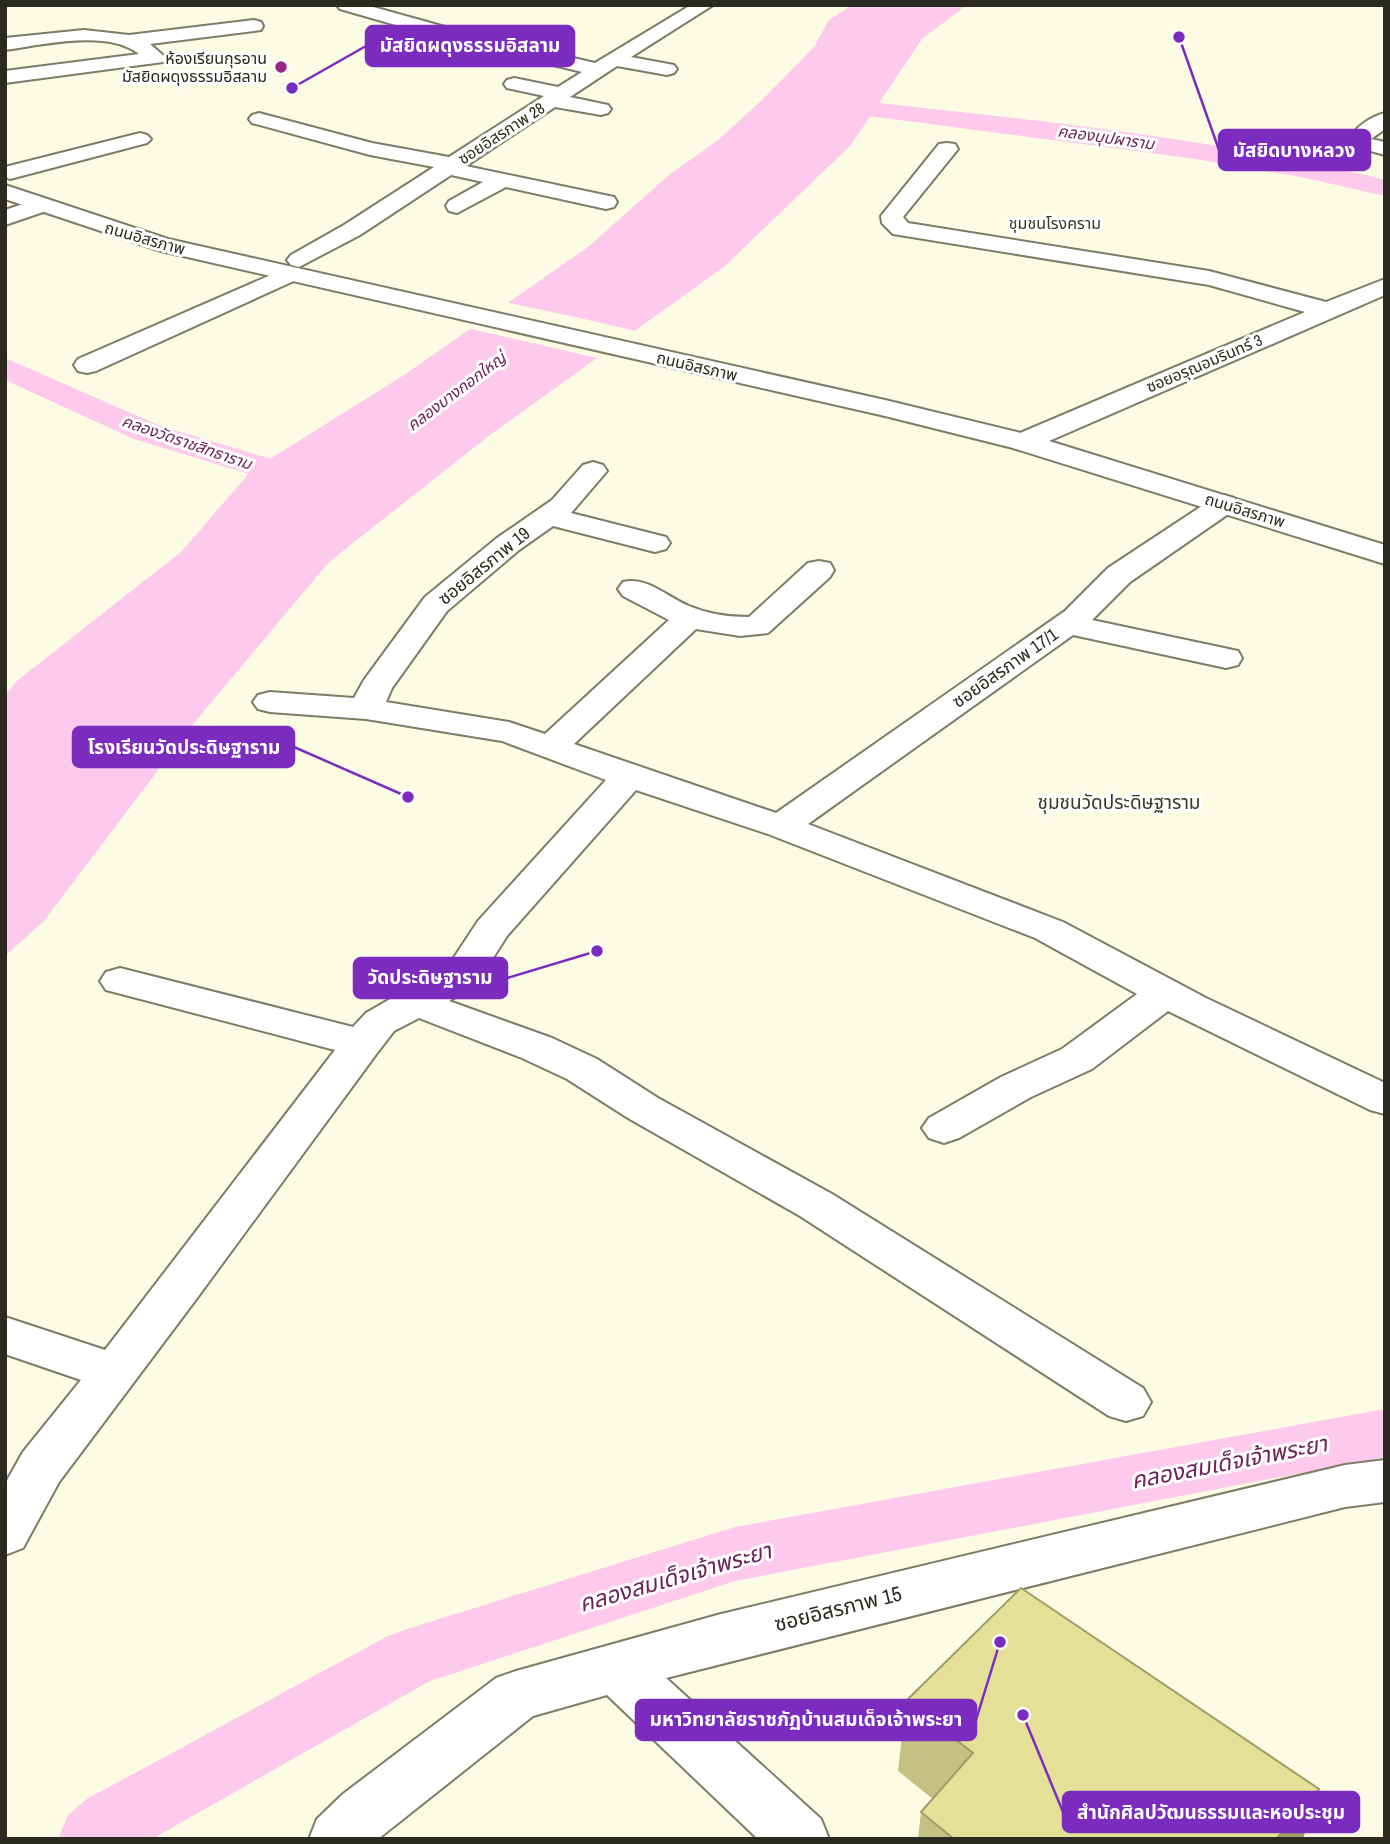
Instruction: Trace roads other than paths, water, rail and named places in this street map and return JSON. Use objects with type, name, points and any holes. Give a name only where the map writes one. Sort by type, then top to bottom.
[{"type":"street","points":[[346,5],[459,38],[610,58],[667,69]]},
{"type":"street","name":"ซอยอิสรภาพ 28","points":[[87,365],[298,271],[352,230],[557,97],[610,58],[704,5]]},
{"type":"street","points":[[126,41],[254,26]]},
{"type":"street","points":[[5,44],[94,34],[126,41],[156,58],[5,77]]},
{"type":"street","points":[[514,84],[601,109]]},
{"type":"street","points":[[259,119],[370,149],[606,202]]},
{"type":"street","points":[[1385,119],[1360,136],[1360,142],[1385,149]]},
{"type":"street","points":[[7,178],[140,139]]},
{"type":"street","points":[[947,149],[892,216],[893,223],[901,229],[1209,278],[1326,310]]},
{"type":"street","points":[[7,178],[76,194],[139,213]]},
{"type":"street","name":"ถนนอิสรภาพ","points":[[7,178],[41,205],[162,244],[795,379],[1035,436],[1224,504],[1385,555]]},
{"type":"street","points":[[457,206],[503,180]]},
{"type":"street","points":[[5,218],[76,194]]},
{"type":"street","points":[[192,229],[298,271],[333,270],[795,379]]},
{"type":"street","name":"ซอยอรุณอมรินทร์ 3","points":[[1035,436],[1326,310],[1381,290]]},
{"type":"street","points":[[1035,436],[1385,532]]},
{"type":"street","name":"ซอยอิสรภาพ 19","points":[[366,709],[376,687],[436,604],[508,544],[562,506],[593,471]]},
{"type":"street","name":"ซอยอิสรภาพ 17/1","points":[[781,826],[1066,624],[1119,575],[1156,548],[1224,504]]},
{"type":"street","points":[[547,516],[655,543]]},
{"type":"street","points":[[634,589],[669,611],[688,619],[745,627],[757,626],[819,570]]},
{"type":"street","points":[[552,746],[688,619]]},
{"type":"street","points":[[1066,624],[1226,658]]},
{"type":"street","points":[[270,702],[366,709],[509,732],[629,776],[781,826],[1049,930],[1165,993],[1385,1100]]},
{"type":"street","points":[[5,1533],[41,1467],[362,1043],[380,1022],[463,974],[492,929],[629,776]]},
{"type":"street","points":[[120,981],[362,1043]]},
{"type":"street","points":[[944,1128],[1016,1087],[1077,1059],[1165,993]]},
{"type":"street","points":[[417,1003],[537,1048],[582,1069],[643,1108],[816,1205],[1126,1402]]},
{"type":"street","points":[[5,1335],[115,1372]]},
{"type":"street","name":"ซอยอิสรภาพ 15","points":[[338,1839],[364,1813],[516,1696],[721,1638],[973,1575],[1372,1492]]},
{"type":"street","points":[[617,1668],[800,1839]]},
{"type":"water","name":"คลองบางกอกใหญ่","points":[[852,5],[967,5],[922,39],[850,146],[725,266],[490,435],[329,562],[194,723],[43,922],[5,956],[5,695],[18,680],[181,552],[251,471],[404,375],[588,247],[669,175],[718,140],[762,100],[815,46],[828,21]]},
{"type":"waterway","name":"คลองบุปผาราม","points":[[824,104],[1189,150],[1301,169],[1385,188]]},
{"type":"waterway","name":"คลองวัดราชสิทธาราม","points":[[5,368],[146,432],[319,484]]},
{"type":"waterway","name":"คลองสมเด็จเจ้าพระยา","points":[[94,1839],[112,1823],[410,1658],[735,1554],[1385,1433]]},
{"type":"place","name":"มัสยิดบางหลวง","points":[[1179,37]]},
{"type":"place","name":"ห้องเรียนกุรอาน มัสยิดผดุงธรรมอิสลาม","points":[[281,67]]},
{"type":"place","name":"มัสยิดผดุงธรรมอิสลาม","points":[[292,88]]},
{"type":"place","name":"โรงเรียนวัดประดิษฐาราม","points":[[408,797]]},
{"type":"place","name":"วัดประดิษฐาราม","points":[[597,951]]},
{"type":"place","name":"มหาวิทยาลัยราชภัฏบ้านสมเด็จเจ้าพระยา","points":[[1000,1642]]},
{"type":"place","name":"สำนักศิลปวัฒนธรรมและหอประชุม","points":[[1023,1715]]},
{"type":"district","name":"ชุมชนโรงคราม","points":[[1055,223]]},
{"type":"district","name":"ชุมชนวัดประดิษฐาราม","points":[[1119,802]]}]
